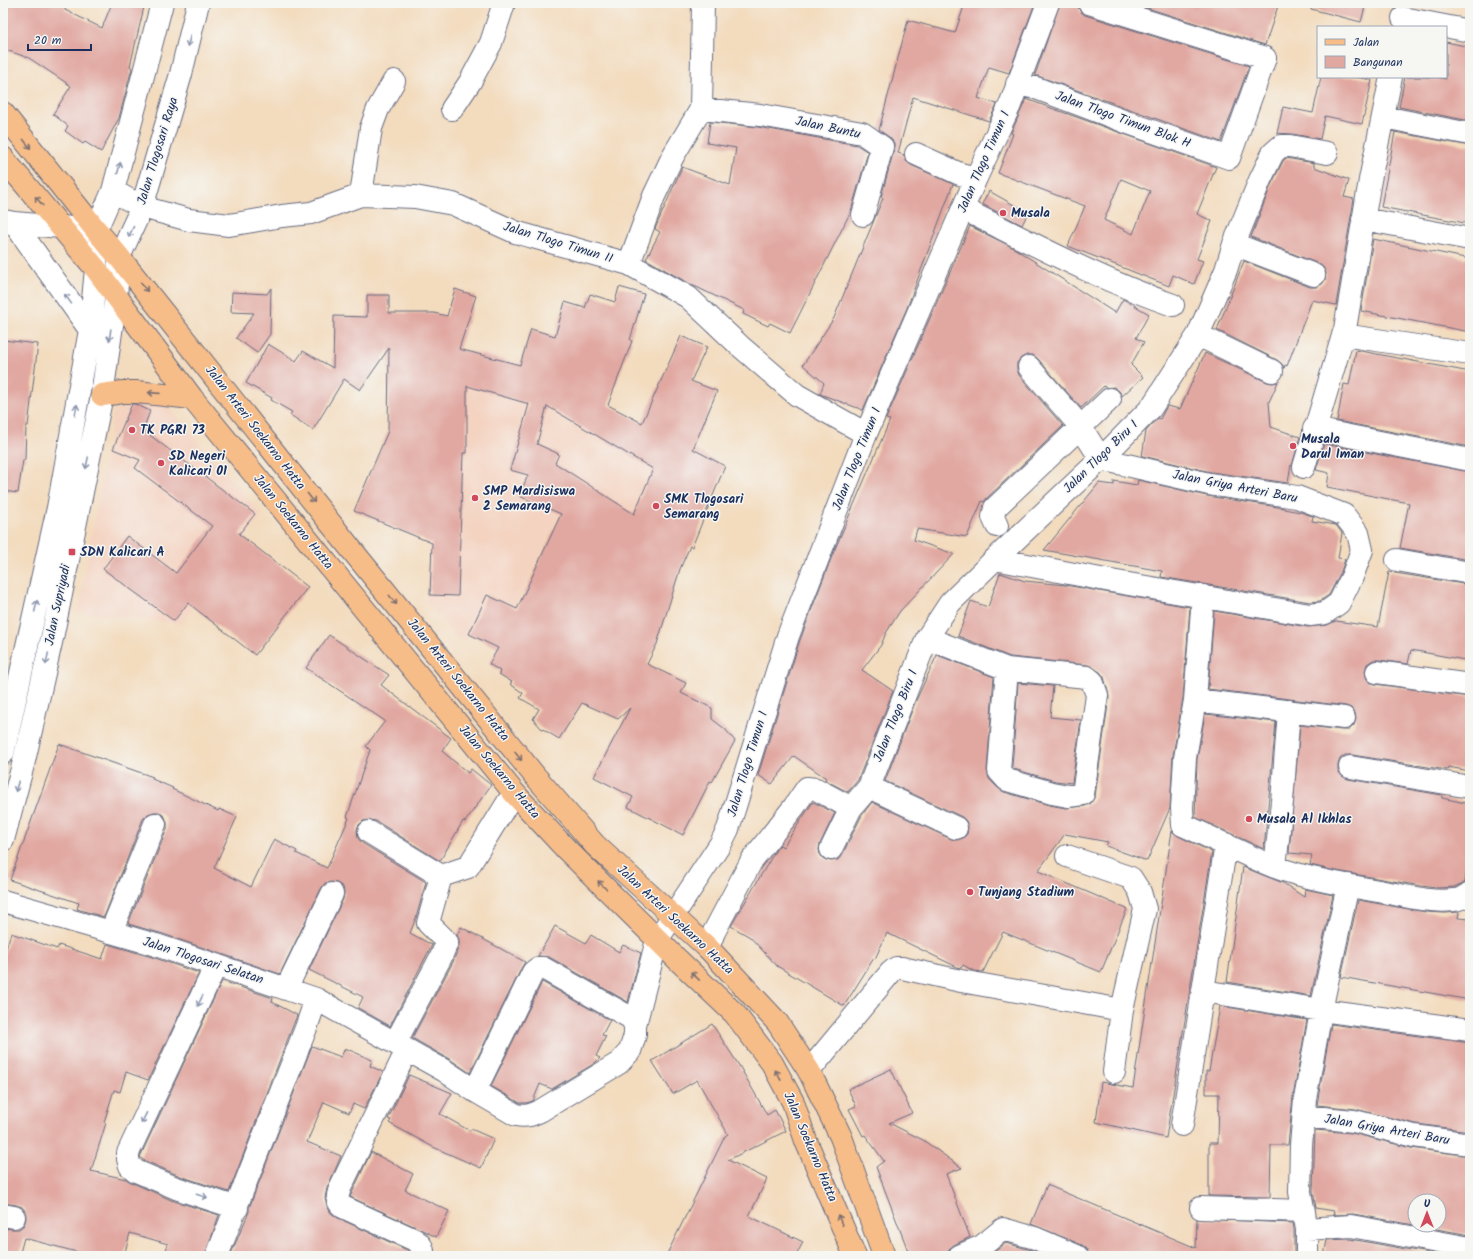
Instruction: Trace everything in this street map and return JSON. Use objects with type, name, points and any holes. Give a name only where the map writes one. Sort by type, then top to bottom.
[{"type":"main road","name":"Jalan Arteri Soekarno Hatta","points":[[3,113],[535,776],[594,845],[708,948],[777,1022],[809,1071],[841,1137],[884,1256]]},
{"type":"main road","points":[[3,158],[96,269],[116,297]]},
{"type":"main road","name":"Jalan Soekarno Hatta","points":[[116,297],[192,398],[515,794],[567,850],[657,940],[735,1014],[772,1063],[793,1102],[806,1141],[856,1256]]},
{"type":"main road","points":[[102,395],[137,392],[192,398]]},
{"type":"street","points":[[96,269],[96,230],[113,192],[162,3]]},
{"type":"street","name":"Jalan Tlogosari Raya","points":[[116,297],[119,256],[142,207],[181,74],[198,3]]},
{"type":"street","points":[[452,109],[470,82],[491,43],[504,3]]},
{"type":"street","points":[[629,264],[654,196],[673,156],[701,109],[703,3]]},
{"type":"street","name":"Jalan Tlogo Timun I","points":[[522,1116],[531,1116],[540,1111],[619,1063],[630,1051],[635,1035],[635,1025],[657,940],[721,843],[728,829],[788,636],[866,434],[976,178],[1010,105],[1048,3]]},
{"type":"street","name":"Jalan Tlogo Timun Blok H","points":[[1017,84],[1036,88],[1126,122],[1229,158],[1265,58],[1089,3]]},
{"type":"street","points":[[1404,16],[1470,31]]},
{"type":"street","points":[[1304,467],[1343,335],[1363,219],[1391,78]]},
{"type":"street","points":[[361,195],[371,128],[378,109],[394,81]]},
{"type":"street","name":"Jalan Buntu","points":[[701,109],[760,115],[862,133],[882,147],[863,215]]},
{"type":"street","points":[[1383,117],[1470,134]]},
{"type":"street","name":"Jalan Tlogo Biru I","points":[[831,849],[852,808],[869,787],[927,638],[950,603],[1101,459],[1151,408],[1198,336],[1226,270],[1234,244],[1273,153],[1281,146],[1290,146],[1327,153]]},
{"type":"street","points":[[916,154],[960,174],[976,178]]},
{"type":"street","name":"Jalan Tlogo Timun II","points":[[113,192],[142,207],[189,220],[229,225],[282,216],[311,213],[361,195],[415,197],[453,204],[515,232],[629,264],[688,297],[740,346],[797,395],[866,434]]},
{"type":"street","points":[[963,209],[1074,264],[1173,305]]},
{"type":"street","points":[[1363,219],[1470,239]]},
{"type":"street","points":[[8,222],[96,230]]},
{"type":"street","points":[[8,222],[90,330]]},
{"type":"street","points":[[1234,244],[1314,275]]},
{"type":"street","name":"Jalan Supriyadi","points":[[3,840],[24,760],[52,638],[90,330],[96,269]]},
{"type":"street","name":"Jalan Supriyadi","points":[[4,750],[68,510],[102,395],[116,297]]},
{"type":"street","points":[[1343,335],[1470,354]]},
{"type":"street","points":[[1198,336],[1272,371]]},
{"type":"street","points":[[1028,367],[1080,426],[1101,459]]},
{"type":"street","points":[[997,526],[993,517],[995,508],[1110,399]]},
{"type":"street","points":[[1314,429],[1470,460]]},
{"type":"street","name":"Jalan Griya Arteri Baru","points":[[995,559],[1111,581],[1310,615],[1325,613],[1340,603],[1362,550],[1358,534],[1344,515],[1297,497],[1209,484],[1101,459]]},
{"type":"street","points":[[1397,560],[1470,573]]},
{"type":"street","points":[[1202,596],[1195,700],[1184,758],[1182,808],[1183,825],[1275,867],[1348,886],[1442,901],[1463,898],[1470,893]]},
{"type":"street","points":[[927,638],[1008,670],[1087,678],[1092,681],[1097,696],[1083,794],[1068,796],[1052,793],[1007,780],[999,771],[1008,670]]},
{"type":"street","points":[[1377,672],[1470,685]]},
{"type":"street","points":[[1195,700],[1344,718]]},
{"type":"street","points":[[1275,867],[1289,711]]},
{"type":"street","points":[[1350,767],[1470,788]]},
{"type":"street","points":[[869,787],[956,828]]},
{"type":"street","points":[[708,948],[714,932],[752,860],[794,807],[807,788],[816,789],[852,808]]},
{"type":"street","points":[[369,832],[441,876],[468,867],[508,802],[515,794]]},
{"type":"street","points":[[111,932],[155,824]]},
{"type":"street","points":[[1182,1125],[1226,844]]},
{"type":"street","points":[[1067,856],[1131,878],[1140,892],[1145,909],[1122,1010],[1114,1072]]},
{"type":"street","points":[[423,1256],[423,1249],[415,1240],[343,1207],[338,1203],[337,1197],[447,942],[428,922],[441,876]]},
{"type":"street","points":[[1307,1256],[1305,1220],[1300,1192],[1304,1099],[1321,1010],[1348,886]]},
{"type":"street","points":[[286,989],[332,894]]},
{"type":"street","name":"Jalan Tlogosari Selatan","points":[[3,901],[156,945],[316,999],[445,1071],[516,1115],[522,1116]]},
{"type":"street","points":[[216,965],[128,1153],[128,1159],[130,1166],[136,1171],[176,1188],[237,1208]]},
{"type":"street","points":[[475,1091],[533,972],[538,968],[543,968],[631,1018],[635,1025]]},
{"type":"street","points":[[809,1071],[891,972],[896,968],[1122,1010]]},
{"type":"street","points":[[1202,991],[1321,1010],[1470,1030]]},
{"type":"street","points":[[217,1256],[237,1208],[316,999]]},
{"type":"street","name":"Jalan Griya Arteri Baru","points":[[1303,1116],[1354,1121],[1414,1136],[1470,1144]]},
{"type":"street","points":[[1201,1208],[1351,1226],[1470,1248]]},
{"type":"street","points":[[959,1256],[982,1246],[1003,1229],[1020,1232],[1077,1256]]},
{"type":"shaded area","points":[[433,351],[484,353],[566,377],[556,411],[549,413],[558,412],[567,381],[583,394],[706,461],[686,550],[574,483],[514,610],[487,596],[466,643],[453,635],[426,601],[433,480]]},
{"type":"shaded area","name":"SD Negeri Kalicari 01","points":[[133,395],[161,398],[262,515],[181,624],[78,612],[114,411]]},
{"type":"building","points":[[3,3],[66,3],[65,10],[102,28],[112,3],[145,3],[130,66],[132,68],[119,118],[101,152],[85,142],[83,144],[65,131],[68,126],[53,114],[71,86],[29,58],[3,49]]},
{"type":"building","points":[[965,3],[1035,3],[1009,73],[989,67],[978,98],[997,104],[989,121],[913,97],[898,153],[904,155],[906,161],[911,165],[953,184],[907,308],[863,410],[820,394],[824,383],[803,365],[834,318],[883,198],[881,197],[894,150],[894,143],[889,137],[879,130],[908,20],[955,33]]},
{"type":"building","points":[[1060,3],[1077,3],[1080,11],[1085,15],[1249,66],[1221,142],[1035,75]]},
{"type":"building","points":[[1131,3],[1279,3],[1265,45]]},
{"type":"building","points":[[1312,3],[1366,3],[1361,22],[1311,9]]},
{"type":"building","points":[[1447,42],[1470,47],[1470,121],[1399,107],[1405,78],[1446,79]]},
{"type":"building","points":[[1321,78],[1361,78],[1372,80],[1362,124],[1325,116],[1320,139],[1277,133],[1283,107],[1313,113]]},
{"type":"building","points":[[1026,99],[1216,167],[1197,214],[1212,221],[1197,259],[1203,261],[1194,284],[1173,275],[1169,286],[1068,246],[1085,206],[998,173],[1013,134],[1011,133]],"holes":[[[1121,179],[1150,191],[1133,234],[1104,220]]]},
{"type":"building","points":[[710,122],[758,127],[857,145],[868,152],[851,211],[790,333],[770,323],[768,326],[743,314],[744,310],[688,283],[646,259],[660,232],[655,229],[682,167],[730,185],[736,148],[707,143]]},
{"type":"building","points":[[1395,132],[1470,146],[1470,224],[1381,207]]},
{"type":"building","points":[[1286,158],[1314,163],[1314,167],[1349,180],[1344,197],[1354,199],[1336,305],[1312,300],[1287,366],[1285,365],[1284,368],[1277,360],[1217,330],[1244,261],[1310,287],[1316,287],[1322,284],[1325,280],[1326,273],[1323,267],[1319,264],[1251,237],[1271,185]]},
{"type":"building","points":[[989,191],[1028,213],[1022,225],[982,204]]},
{"type":"building","points":[[970,226],[1012,247],[1115,313],[1123,299],[1149,314],[1136,338],[1144,342],[1131,365],[1143,377],[1122,396],[1114,387],[1106,388],[1104,386],[1081,408],[1038,359],[1033,355],[1027,355],[1021,358],[1017,363],[1019,375],[1063,426],[984,502],[982,501],[967,537],[917,529],[914,540],[954,554],[900,611],[886,633],[881,645],[862,670],[893,691],[858,780],[848,792],[825,780],[826,778],[794,756],[772,784],[758,775],[800,640],[832,556],[890,420],[886,419]]},
{"type":"building","points":[[1373,239],[1470,259],[1470,332],[1361,311]]},
{"type":"building","points":[[619,287],[644,294],[630,340],[632,341],[608,405],[642,423],[681,336],[707,347],[691,381],[717,391],[693,449],[725,466],[692,547],[690,546],[680,569],[657,644],[647,664],[686,683],[681,693],[712,708],[712,719],[725,729],[735,741],[712,782],[710,781],[683,835],[628,807],[633,797],[594,777],[630,708],[618,719],[582,703],[559,739],[541,728],[533,719],[539,709],[520,698],[523,693],[510,684],[512,682],[499,674],[500,671],[489,664],[498,648],[469,634],[487,595],[517,609],[561,514],[519,496],[528,475],[510,470],[529,404],[467,386],[467,453],[463,453],[458,596],[430,595],[432,543],[354,511],[388,431],[389,348],[360,390],[344,379],[313,430],[290,415],[292,412],[246,383],[268,344],[296,361],[303,351],[333,368],[334,316],[367,317],[367,295],[389,295],[389,313],[434,313],[447,316],[455,289],[476,296],[459,349],[520,365],[531,329],[555,336],[565,302],[585,308],[590,294],[615,302]],"holes":[[[547,406],[653,469],[634,514],[555,463],[559,454],[537,444]]]},
{"type":"building","points":[[271,288],[270,334],[257,353],[236,338],[254,313],[231,312],[232,292],[267,294]]},
{"type":"building","points":[[3,340],[38,344],[28,426],[26,426],[25,460],[23,460],[18,493],[3,491]]},
{"type":"building","points":[[1356,350],[1470,372],[1470,447],[1337,421],[1344,384],[1349,385]]},
{"type":"building","points":[[1205,353],[1267,382],[1278,382],[1269,402],[1271,427],[1300,437],[1292,466],[1291,465],[1288,483],[1211,472],[1142,456],[1146,431],[1158,418],[1160,419],[1167,406],[1180,409]]},
{"type":"building","points":[[132,404],[150,411],[143,430],[255,514],[239,534],[308,587],[255,655],[188,603],[174,621],[103,569],[127,536],[176,573],[212,526],[135,468],[140,460],[113,449]]},
{"type":"building","points":[[1324,444],[1470,472],[1470,560],[1400,548],[1409,503],[1327,487],[1329,473],[1316,470]]},
{"type":"building","points":[[1138,480],[1207,496],[1284,508],[1313,516],[1312,521],[1336,525],[1342,533],[1338,558],[1345,559],[1341,572],[1329,595],[1320,601],[1310,602],[1161,577],[1162,571],[1044,550],[1099,483],[1114,485],[1114,481],[1137,485]]},
{"type":"building","points":[[1389,572],[1470,585],[1470,661],[1411,650],[1408,664],[1373,660],[1367,664],[1365,671],[1369,682],[1375,684],[1470,697],[1470,771],[1448,767],[1447,770],[1345,755],[1340,759],[1338,771],[1342,776],[1348,779],[1442,795],[1442,798],[1470,804],[1470,867],[1467,867],[1465,882],[1454,887],[1437,888],[1421,886],[1331,870],[1310,865],[1312,855],[1289,853],[1300,725],[1349,730],[1354,725],[1356,719],[1355,713],[1351,708],[1346,706],[1208,689],[1214,611],[1308,627],[1327,625],[1336,621],[1378,627]]},
{"type":"building","points":[[1000,573],[1025,581],[1065,585],[1190,607],[1183,698],[1173,756],[1170,808],[1147,861],[1106,846],[1108,842],[1065,834],[1038,871],[1127,909],[1101,972],[1003,932],[983,972],[974,971],[963,965],[961,968],[957,967],[887,933],[875,959],[874,958],[844,1006],[777,966],[750,937],[731,926],[777,848],[780,845],[783,847],[813,802],[835,813],[819,849],[820,856],[826,860],[838,860],[842,855],[862,815],[872,802],[951,839],[957,840],[963,838],[967,834],[968,827],[966,821],[962,817],[885,781],[914,705],[937,655],[994,677],[987,770],[989,779],[998,788],[1004,792],[1049,805],[1066,808],[1085,806],[1091,803],[1095,796],[1109,697],[1104,677],[1100,672],[1088,665],[1010,657],[958,636],[971,601],[988,607]]},
{"type":"building","points":[[329,635],[389,675],[381,685],[451,738],[442,751],[468,773],[471,769],[491,785],[465,822],[463,821],[440,861],[376,821],[363,821],[358,826],[358,838],[362,843],[426,882],[416,918],[410,933],[432,945],[390,1026],[358,1008],[363,997],[309,970],[343,899],[343,887],[337,883],[325,883],[321,889],[280,974],[160,933],[128,924],[167,829],[165,817],[159,812],[148,814],[143,819],[104,917],[77,909],[79,903],[10,880],[59,744],[153,777],[152,779],[218,811],[219,809],[237,817],[214,868],[251,887],[274,839],[297,851],[296,853],[327,868],[349,818],[347,817],[370,750],[366,746],[385,721],[306,668]]},
{"type":"building","points":[[1018,683],[1053,686],[1050,717],[1081,720],[1072,783],[1055,781],[1014,769],[1012,767]]},
{"type":"building","points":[[1205,714],[1276,722],[1264,849],[1195,817],[1197,759]]},
{"type":"building","points":[[1172,831],[1178,836],[1212,852],[1166,1138],[1096,1122],[1101,1082],[1133,1088]]},
{"type":"building","points":[[1243,867],[1283,883],[1304,897],[1305,889],[1333,895],[1311,996],[1227,982]]},
{"type":"building","points":[[1358,900],[1426,912],[1459,912],[1458,918],[1470,919],[1470,1000],[1341,977]]},
{"type":"building","points":[[555,926],[586,943],[591,935],[619,952],[623,945],[641,953],[628,1002],[549,957],[538,956]]},
{"type":"building","points":[[461,927],[525,962],[470,1073],[451,1060],[412,1038],[453,962],[459,946],[457,935]]},
{"type":"building","points":[[11,933],[57,949],[59,945],[102,959],[107,944],[199,973],[148,1080],[126,1072],[120,1092],[114,1090],[104,1122],[106,1123],[91,1171],[126,1179],[171,1200],[219,1215],[205,1256],[164,1256],[168,1244],[130,1233],[124,1256],[92,1256],[24,1238],[19,1256],[3,1256],[3,1228],[19,1229],[24,1225],[26,1219],[26,1212],[22,1207],[3,1203],[3,958]]},
{"type":"building","points":[[222,981],[273,998],[272,1002],[297,1015],[229,1192],[180,1176],[143,1160],[140,1157]]},
{"type":"building","points":[[542,982],[610,1020],[602,1035],[606,1036],[596,1056],[600,1058],[595,1063],[552,1089],[540,1084],[533,1101],[520,1103],[491,1086]]},
{"type":"building","points":[[1220,1006],[1307,1020],[1293,1097],[1288,1145],[1271,1145],[1270,1197],[1209,1196],[1209,1143],[1218,1143],[1219,1094],[1206,1094],[1206,1071],[1209,1071]]},
{"type":"building","points":[[712,1024],[740,1067],[767,1115],[775,1110],[786,1131],[728,1160],[767,1179],[749,1216],[803,1242],[796,1256],[666,1256],[725,1136],[728,1134],[697,1080],[673,1094],[652,1061]]},
{"type":"building","points":[[1331,1024],[1470,1043],[1470,1131],[1416,1124],[1355,1109],[1317,1105]]},
{"type":"building","points":[[312,1046],[341,1057],[345,1048],[372,1060],[370,1066],[383,1072],[364,1109],[353,1104],[349,1113],[324,1102],[307,1142],[341,1156],[327,1188],[325,1198],[327,1206],[331,1213],[338,1218],[411,1252],[411,1256],[230,1256],[249,1212],[249,1208]]},
{"type":"building","points":[[891,1069],[912,1113],[889,1123],[923,1140],[962,1168],[946,1174],[970,1237],[954,1245],[949,1249],[946,1256],[910,1256],[876,1167],[884,1161],[865,1135],[863,1136],[849,1109],[856,1106],[848,1089]]},
{"type":"building","points":[[409,1075],[452,1093],[440,1114],[470,1131],[471,1129],[494,1139],[481,1168],[433,1147],[389,1123],[391,1120],[388,1119]]},
{"type":"building","points":[[1315,1130],[1352,1133],[1411,1148],[1470,1156],[1470,1235],[1447,1231],[1447,1193],[1407,1193],[1407,1224],[1353,1214],[1333,1215],[1334,1211],[1316,1208],[1313,1191]]},
{"type":"building","points":[[371,1152],[413,1174],[405,1190],[449,1211],[436,1237],[350,1197]]},
{"type":"building","points":[[1047,1185],[1196,1248],[1197,1219],[1293,1223],[1294,1256],[1089,1256],[1087,1249],[1082,1245],[1031,1224]]},
{"type":"building","points":[[1350,1239],[1445,1256],[1324,1256],[1327,1240]]},
{"type":"building","points":[[1006,1243],[1031,1250],[1045,1256],[989,1256]]},
{"type":"place","name":"Musala","points":[[1003,213]]},
{"type":"place","name":"TK PGRI 73","points":[[132,430]]},
{"type":"place","name":"Musala Darul Iman","points":[[1293,446]]},
{"type":"place","name":"SD Negeri Kalicari 01","points":[[161,463]]},
{"type":"place","name":"SMP Mardisiswa 2 Semarang","points":[[475,498]]},
{"type":"place","name":"SMK Tlogosari Semarang","points":[[656,506]]},
{"type":"place","name":"SDN Kalicari A","points":[[72,552]]},
{"type":"place","name":"Musala Al Ikhlas","points":[[1249,819]]},
{"type":"place","name":"Tunjang Stadium","points":[[970,892]]}]
